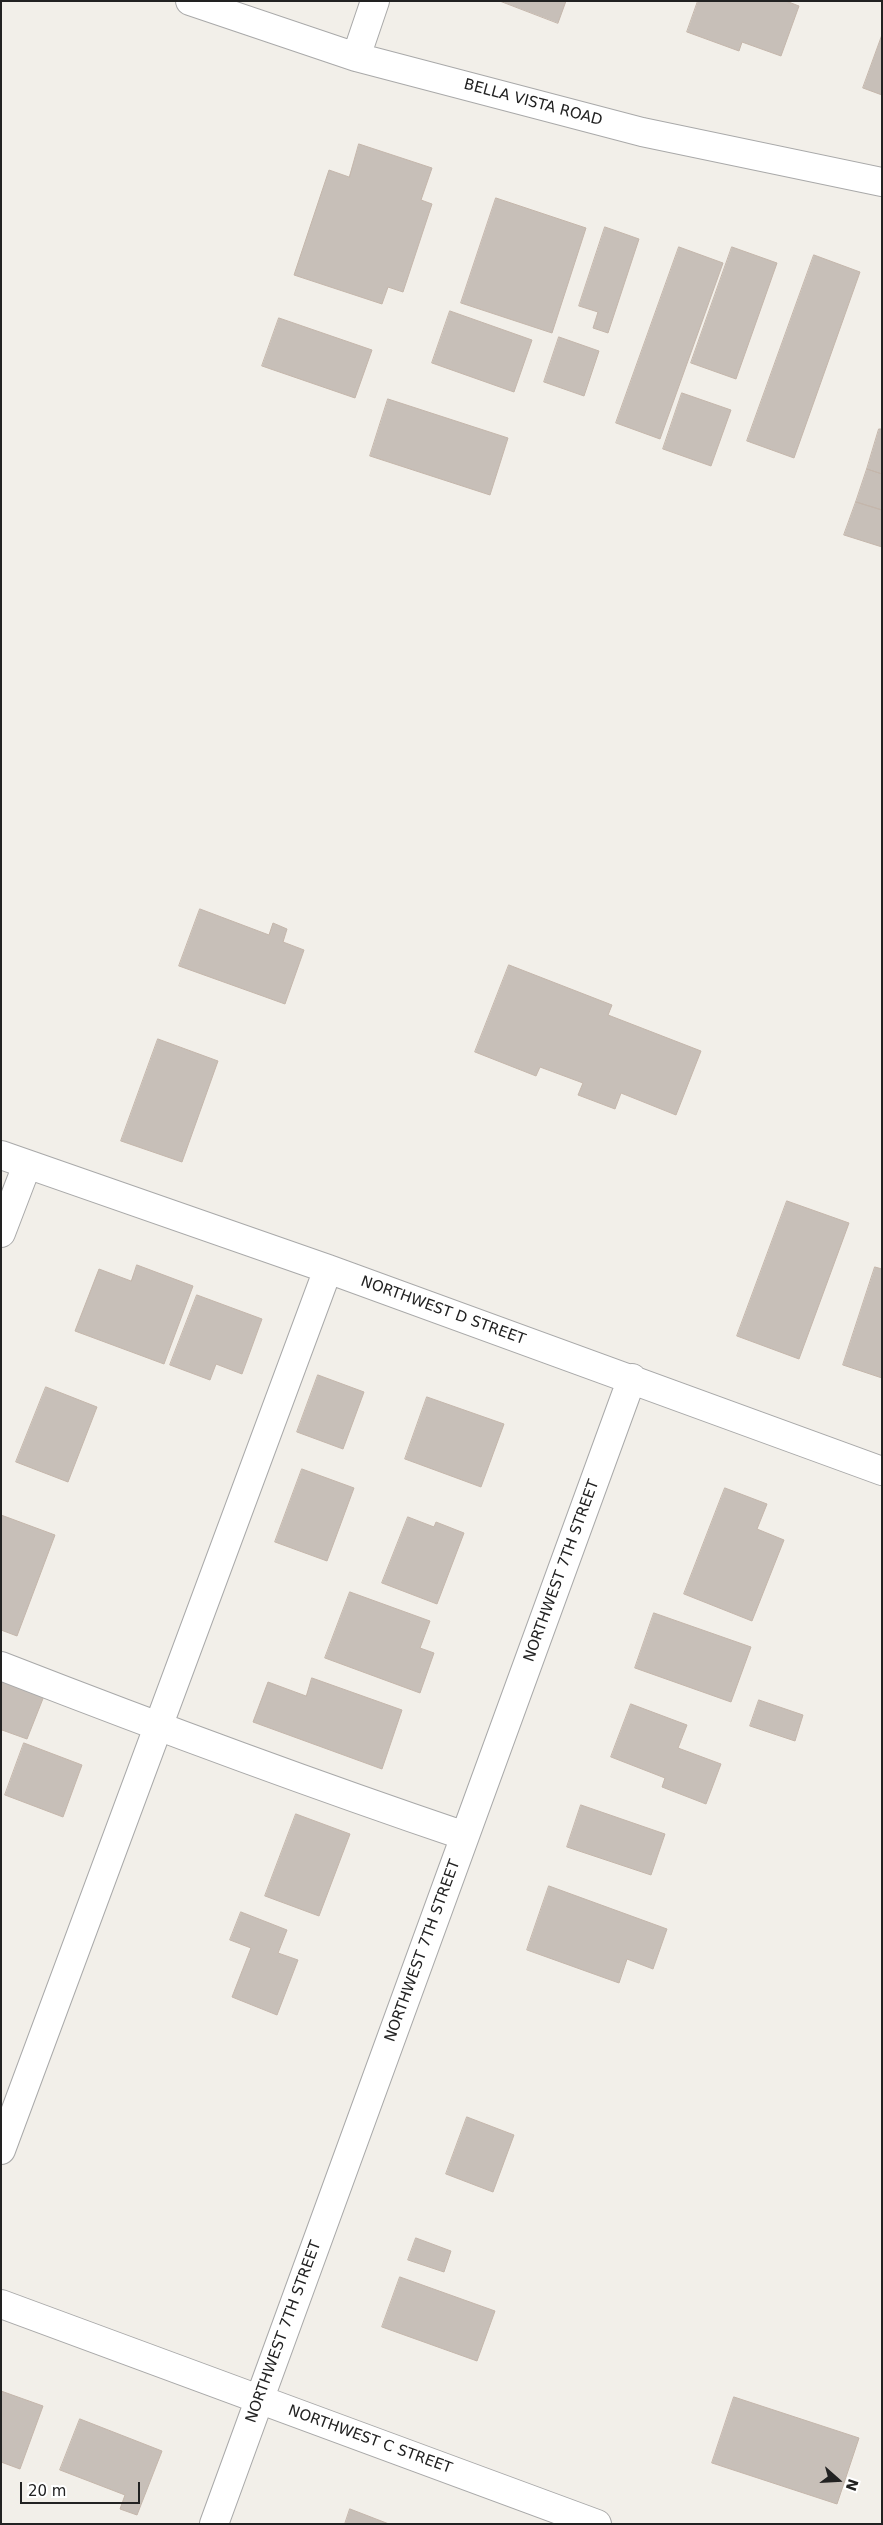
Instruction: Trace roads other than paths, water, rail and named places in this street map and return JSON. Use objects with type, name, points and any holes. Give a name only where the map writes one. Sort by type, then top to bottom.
[{"type":"street","name":"BELLA VISTA ROAD","points":[[190,1],[356,56],[642,132],[882,182]]},
{"type":"street","points":[[356,56],[375,1]]},
{"type":"street","name":"NORTHWEST D STREET","points":[[1,1155],[632,1378],[882,1471]]},
{"type":"street","points":[[1,1232],[27,1164]]},
{"type":"street","points":[[1,2150],[328,1270]]},
{"type":"street","name":"NORTHWEST 7TH STREET","points":[[214,2524],[632,1378]]},
{"type":"street","points":[[1,1666],[336,1793],[465,1836]]},
{"type":"street","name":"NORTHWEST C STREET","points":[[1,2304],[597,2524]]}]
